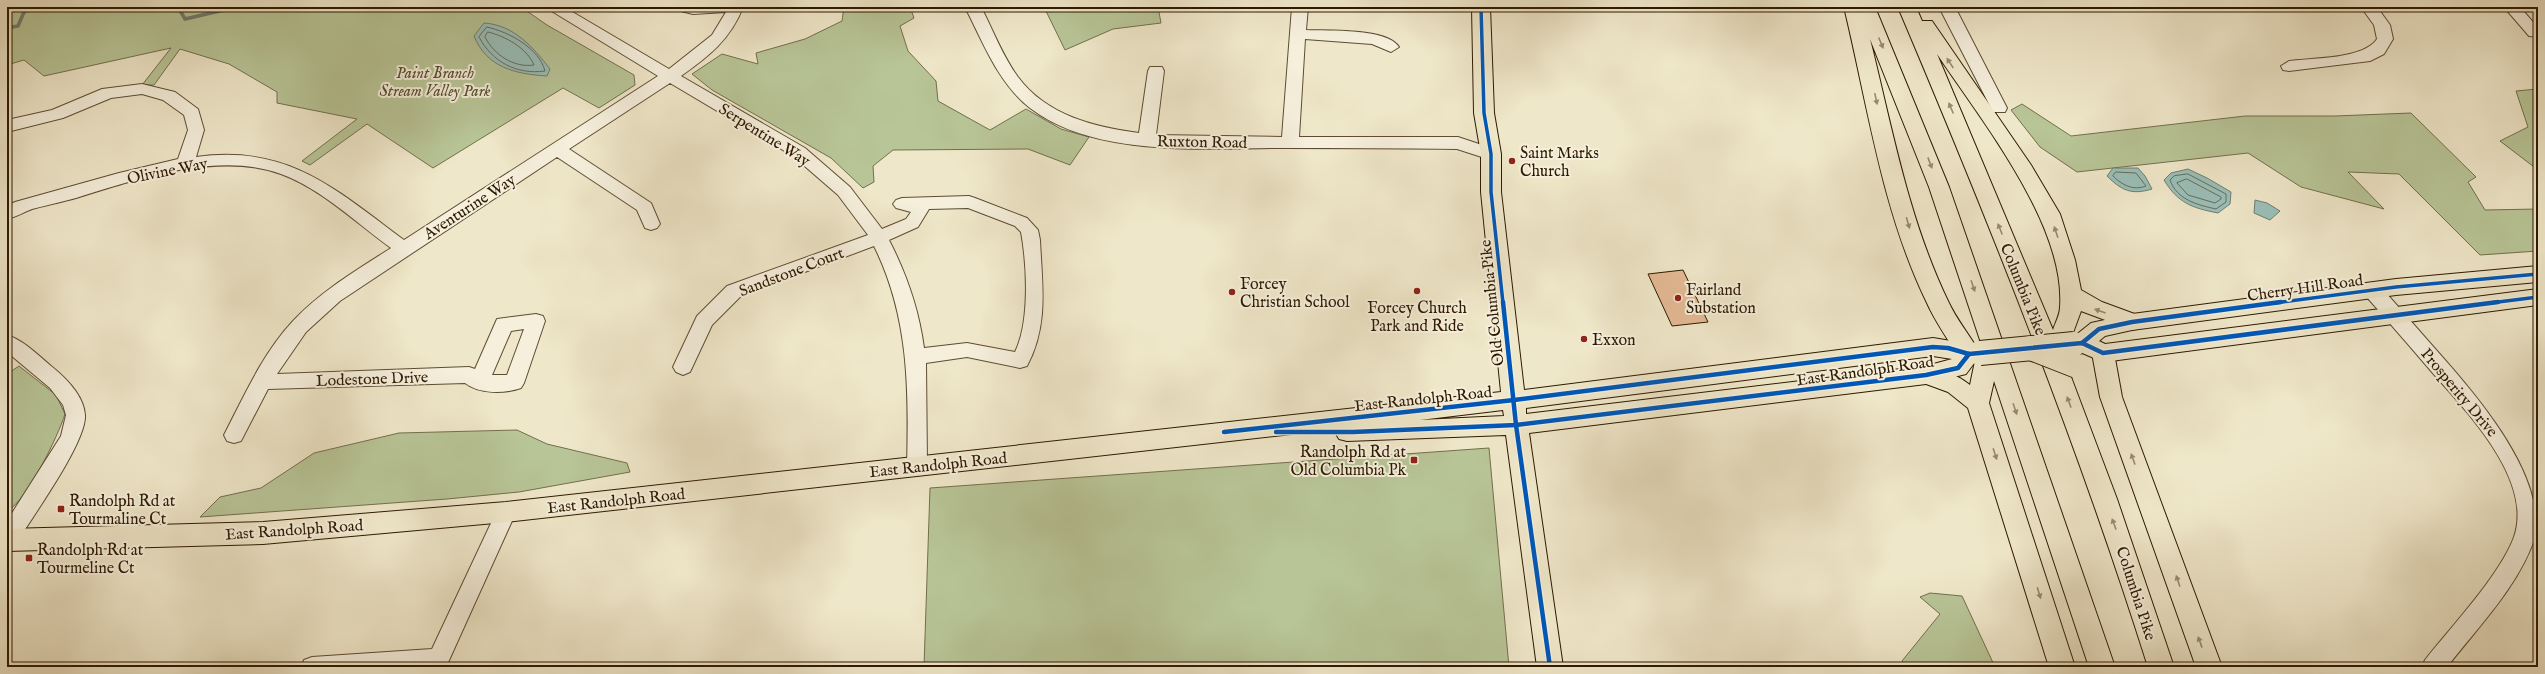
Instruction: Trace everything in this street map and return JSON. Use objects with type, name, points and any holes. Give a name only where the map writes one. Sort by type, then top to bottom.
[{"type":"main road","name":"Old Columbia Pike","points":[[1481,7],[1484,113],[1491,154],[1491,192],[1516,425],[1528,498],[1550,667]]},
{"type":"main road","points":[[1853,7],[1887,148],[1914,246],[1937,303],[1981,356],[1978,402],[2062,667]]},
{"type":"main road","points":[[1866,7],[1939,187],[2102,667]]},
{"type":"main road","name":"Columbia Pike","points":[[1907,7],[1965,142],[2063,387],[2131,572],[2161,667]]},
{"type":"main road","points":[[1915,7],[1961,79],[2024,170],[2047,208],[2065,260],[2071,294],[2071,309],[2066,324],[2071,344]]},
{"type":"main road","name":"Cherry Hill Road","points":[[2071,344],[2099,329],[2132,322],[2372,290],[2538,274]]},
{"type":"main road","points":[[2071,294],[2094,308],[2132,322]]},
{"type":"main road","points":[[1981,356],[2031,348],[2071,344],[2103,353],[2538,297]]},
{"type":"main road","name":"East Randolph Road","points":[[7,540],[263,533],[506,512],[1514,400],[1933,348],[1948,348],[1981,356]]},
{"type":"main road","points":[[2031,348],[2077,366],[2094,376],[2111,397]]},
{"type":"main road","points":[[2103,353],[2111,397],[2209,667]]},
{"type":"main road","name":"East Randolph Road","points":[[1224,432],[1353,432],[1516,425],[1926,375],[1958,368],[1981,356]]},
{"type":"main road","points":[[1926,375],[1956,386],[1978,402]]},
{"type":"street","name":"Serpentine Way","points":[[553,7],[799,152],[824,173],[857,205],[878,238],[897,274],[906,299],[916,357],[919,385],[917,466]]},
{"type":"street","points":[[682,7],[693,9],[732,7]]},
{"type":"street","name":"Aventurine Way","points":[[234,435],[262,382],[293,334],[315,311],[348,285],[403,248],[670,76],[709,48],[723,32],[735,7]]},
{"type":"street","name":"Ruxton Road","points":[[973,7],[1011,79],[1037,105],[1069,123],[1102,134],[1168,142],[1458,143],[1491,154]]},
{"type":"street","points":[[1290,142],[1300,7]]},
{"type":"street","points":[[1947,7],[1999,108]]},
{"type":"street","points":[[2289,66],[2364,57],[2378,50],[2385,39],[2382,25],[2369,7]]},
{"type":"street","points":[[2512,7],[2534,33]]},
{"type":"street","points":[[1298,34],[1375,39],[1391,47]]},
{"type":"street","points":[[1146,140],[1156,71]]},
{"type":"street","points":[[7,126],[57,114],[108,93],[142,89],[169,96],[192,113],[196,130],[185,164]]},
{"type":"street","points":[[557,149],[645,207],[651,224]]},
{"type":"street","name":"Olivine Way","points":[[7,213],[103,184],[185,164],[244,161],[285,169],[317,186],[403,248]]},
{"type":"street","points":[[902,204],[969,202],[1021,222],[1029,230],[1031,240],[1034,328],[1026,351],[1020,362],[967,350],[916,357]]},
{"type":"street","name":"Sandstone Court","points":[[683,367],[704,321],[734,291],[778,273],[878,238],[912,223],[920,212],[921,203]]},
{"type":"street","name":"Prosperity Drive","points":[[2372,290],[2491,426],[2514,464],[2531,498],[2526,536],[2513,565],[2433,667]]},
{"type":"street","points":[[7,342],[62,389],[71,399],[76,412],[75,424],[70,439],[7,540]]},
{"type":"street","name":"Lodestone Drive","points":[[262,382],[469,375],[479,383]]},
{"type":"street","points":[[312,667],[437,663],[506,512]]},
{"type":"green space","name":"Paint Branch Stream Valley Park","points":[[7,7],[521,7],[547,25],[634,75],[635,85],[599,108],[563,88],[433,168],[367,124],[310,165],[302,161],[357,119],[277,103],[277,92],[229,64],[180,49],[154,85],[142,85],[171,48],[44,76],[24,60],[7,65]]},
{"type":"green space","points":[[844,7],[910,7],[914,18],[900,26],[908,51],[936,81],[938,101],[990,130],[1026,109],[1061,129],[1089,137],[1070,165],[1028,149],[893,150],[873,166],[874,182],[863,188],[831,158],[712,90],[692,74],[722,54],[758,64],[756,53],[805,39],[842,21]]},
{"type":"green space","points":[[1044,7],[1158,7],[1161,23],[1113,29],[1065,50]]},
{"type":"green space","points":[[2538,89],[2538,170],[2500,141],[2528,127],[2516,91]]},
{"type":"green space","points":[[2022,104],[2071,136],[2245,116],[2335,116],[2411,113],[2476,177],[2468,182],[2485,210],[2538,209],[2538,251],[2480,255],[2399,174],[2348,172],[2384,209],[2301,187],[2248,153],[2077,172],[2040,147],[2011,110]]},
{"type":"green space","points":[[19,366],[56,395],[65,414],[56,437],[41,467],[24,495],[7,511],[7,374]]},
{"type":"green space","points":[[517,430],[547,444],[627,463],[630,472],[519,492],[447,499],[200,517],[220,497],[261,488],[314,453],[399,433]]},
{"type":"green space","points":[[1489,448],[1509,667],[924,667],[930,488]]},
{"type":"green space","points":[[1930,593],[1962,596],[1995,667],[1906,667],[1902,661],[1940,614],[1920,597]]},
{"type":"water","points":[[484,23],[505,28],[522,38],[530,45],[550,69],[547,76],[514,71],[495,62],[480,47],[474,36]]},
{"type":"water","points":[[2113,168],[2138,168],[2145,176],[2152,189],[2139,192],[2123,188],[2107,176]]},
{"type":"water","points":[[2188,169],[2231,192],[2230,204],[2218,213],[2201,209],[2180,199],[2169,188],[2164,180],[2171,173]]},
{"type":"water","points":[[2255,200],[2267,203],[2280,211],[2270,220],[2254,213]]},
{"type":"building","name":"Fairland Substation","points":[[1683,270],[1708,322],[1672,326],[1648,274]]},
{"type":"waterway","points":[[7,28],[18,26],[24,12],[34,7]]},
{"type":"waterway","points":[[128,7],[137,10],[147,7]]},
{"type":"waterway","points":[[178,7],[185,19],[237,7]]},
{"type":"waterway","points":[[263,7],[262,9],[299,7]]},
{"type":"cycle path","points":[[1481,7],[1484,113],[1491,154],[1491,192],[1516,425],[1528,498],[1550,667]]},
{"type":"cycle path","points":[[2082,343],[2099,329],[2132,322],[2396,287],[2538,274]]},
{"type":"cycle path","points":[[1224,432],[1514,400],[1933,347],[1948,348],[1969,354],[2082,343],[2103,353],[2538,297]]},
{"type":"cycle path","points":[[1276,432],[1353,432],[1516,425],[1926,375],[1958,368],[1969,354]]},
{"type":"place","name":"Saint Marks Church","points":[[1512,161]]},
{"type":"place","name":"Forcey Church Park and Ride","points":[[1417,291]]},
{"type":"place","name":"Forcey Christian School","points":[[1232,292]]},
{"type":"place","name":"Fairland Substation","points":[[1678,298]]},
{"type":"place","name":"Exxon","points":[[1584,339]]},
{"type":"place","name":"Randolph Rd at Old Columbia Pk","points":[[1414,460]]},
{"type":"place","name":"Randolph Rd at Tourmaline Ct","points":[[61,509]]},
{"type":"place","name":"Randolph Rd at Tourmeline Ct","points":[[29,558]]}]
